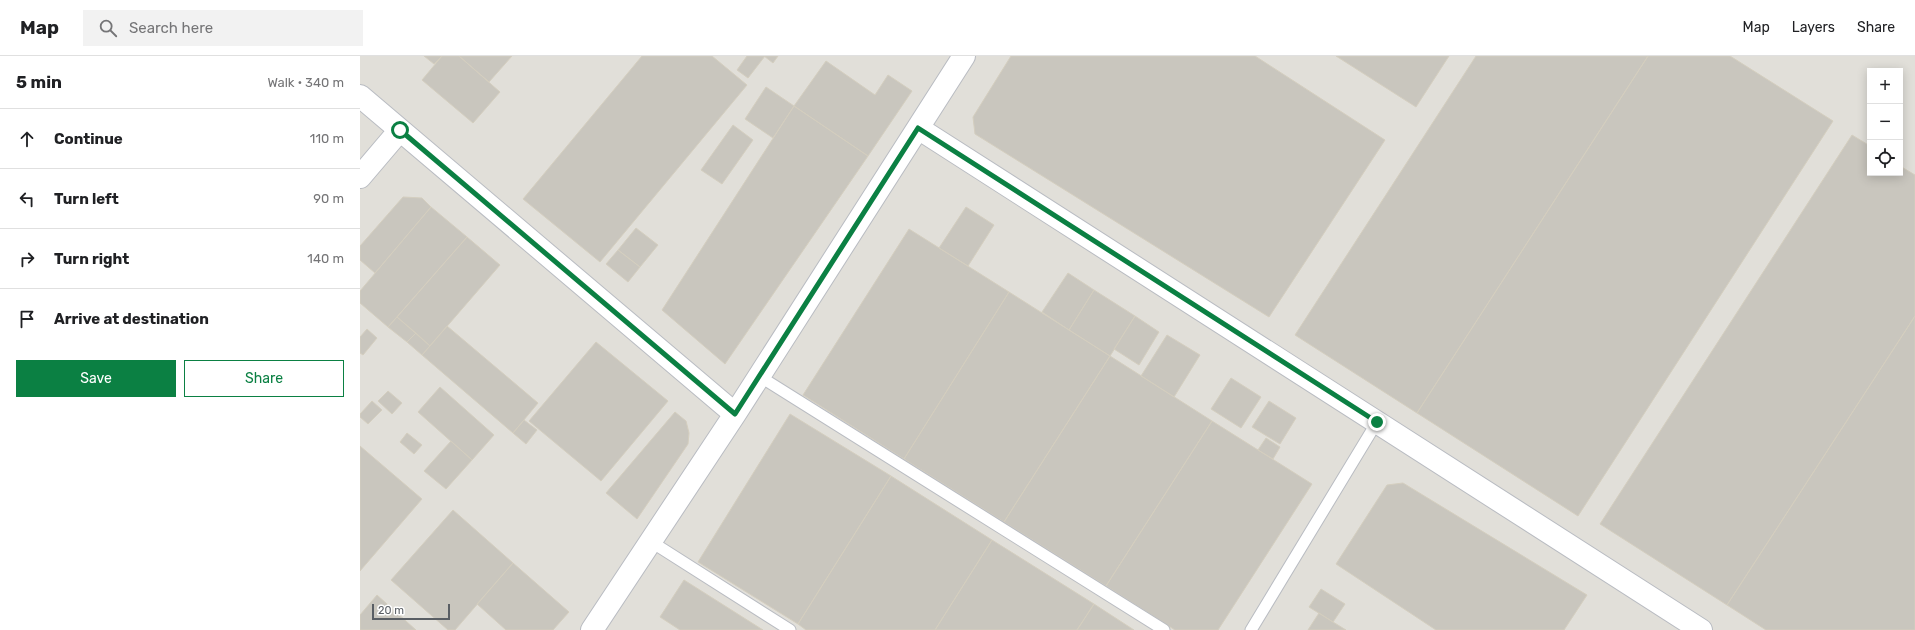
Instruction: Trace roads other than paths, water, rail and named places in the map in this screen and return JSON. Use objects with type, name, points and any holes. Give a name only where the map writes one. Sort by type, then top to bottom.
[{"type":"street","points":[[592,630],[735,414],[964,56]]},
{"type":"street","points":[[360,96],[735,414]]},
{"type":"street","points":[[918,128],[1701,630]]},
{"type":"street","points":[[360,177],[400,130]]},
{"type":"lane","points":[[759,376],[1164,630]]},
{"type":"lane","points":[[1250,630],[1377,422]]},
{"type":"lane","points":[[650,541],[790,630]]}]
